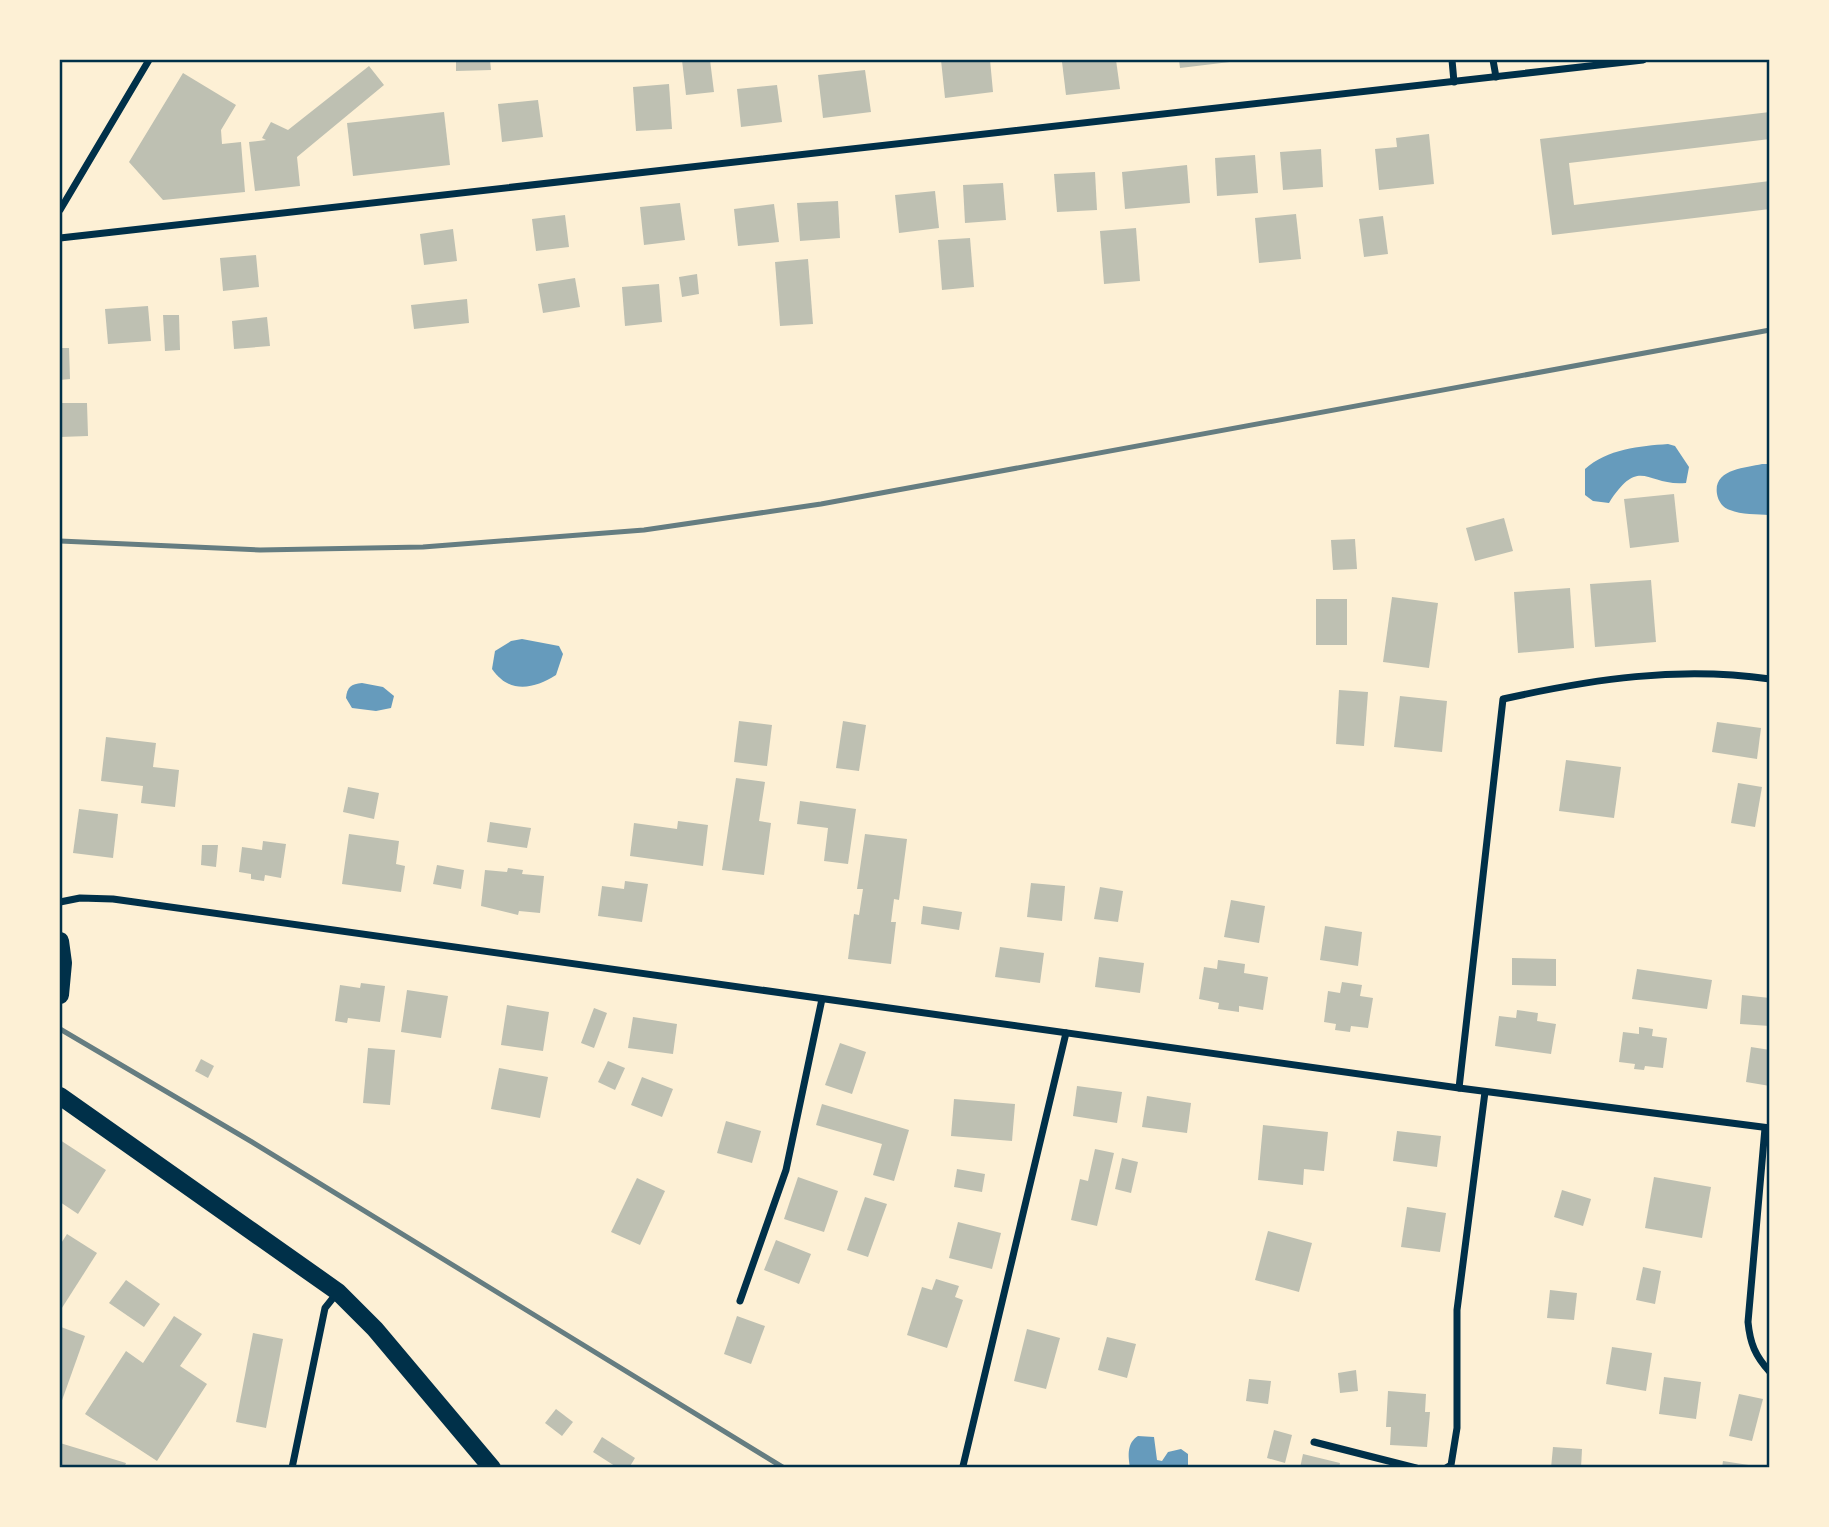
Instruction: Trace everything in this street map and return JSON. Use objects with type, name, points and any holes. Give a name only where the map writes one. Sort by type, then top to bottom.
[{"type":"main road","points":[[60,941],[63,963],[60,995]]},
{"type":"main road","points":[[60,1096],[338,1292],[375,1329],[492,1468]]},
{"type":"street","points":[[60,210],[149,60]]},
{"type":"street","points":[[1452,60],[1454,82]]},
{"type":"street","points":[[1493,60],[1496,77]]},
{"type":"street","points":[[60,238],[1643,60]]},
{"type":"street","points":[[1459,1088],[1503,699],[1614,677],[1653,673],[1686,672],[1769,679]]},
{"type":"street","points":[[60,902],[80,898],[113,899],[1485,1092],[1767,1128],[1748,1322],[1750,1341],[1769,1372]]},
{"type":"street","points":[[740,1301],[786,1170],[822,999]]},
{"type":"street","points":[[963,1466],[1066,1033]]},
{"type":"street","points":[[1446,1468],[1451,1465],[1457,1428],[1457,1310],[1485,1092]]},
{"type":"street","points":[[292,1468],[325,1308],[338,1292]]},
{"type":"street","points":[[1314,1442],[1416,1468]]},
{"type":"water","points":[[1668,444],[1675,446],[1689,467],[1686,483],[1637,476],[1620,488],[1609,503],[1593,501],[1585,495],[1585,469],[1594,462],[1624,450]]},
{"type":"water","points":[[1769,464],[1769,515],[1739,513],[1723,506],[1717,494],[1720,479],[1732,471]]},
{"type":"water","points":[[522,639],[559,646],[563,654],[556,675],[522,687],[514,686],[499,677],[492,669],[495,651],[511,641]]},
{"type":"water","points":[[362,683],[383,687],[394,696],[391,708],[376,711],[352,708],[346,698],[347,691],[352,685]]},
{"type":"water","points":[[1138,1436],[1154,1437],[1157,1460],[1162,1461],[1168,1452],[1181,1449],[1188,1454],[1188,1467],[1130,1467],[1130,1446]]},
{"type":"building","points":[[456,60],[490,60],[491,70],[456,71]]},
{"type":"building","points":[[682,60],[710,60],[714,92],[686,95]]},
{"type":"building","points":[[941,60],[990,60],[993,92],[945,98]]},
{"type":"building","points":[[1116,60],[1120,89],[1066,95],[1062,62]]},
{"type":"building","points":[[1179,60],[1238,60],[1238,61],[1180,68]]},
{"type":"building","points":[[369,66],[384,85],[297,157],[300,186],[255,191],[249,142],[266,140],[262,138],[271,122],[288,130]]},
{"type":"building","points":[[865,70],[871,112],[823,118],[818,75]]},
{"type":"building","points":[[183,73],[236,105],[221,130],[222,144],[241,142],[245,192],[163,200],[129,162]]},
{"type":"building","points":[[669,84],[672,129],[636,131],[633,87]]},
{"type":"building","points":[[777,85],[782,122],[741,127],[737,89]]},
{"type":"building","points":[[538,100],[543,137],[502,142],[498,104]]},
{"type":"building","points":[[444,112],[450,165],[353,176],[347,123]]},
{"type":"building","points":[[1770,112],[1770,139],[1569,163],[1574,205],[1770,181],[1770,209],[1552,235],[1540,139]]},
{"type":"building","points":[[1429,134],[1434,184],[1379,190],[1375,149],[1397,147],[1396,138]]},
{"type":"building","points":[[1321,149],[1323,187],[1283,190],[1280,152]]},
{"type":"building","points":[[1255,155],[1258,193],[1217,196],[1215,158]]},
{"type":"building","points":[[1187,165],[1190,203],[1125,209],[1122,172]]},
{"type":"building","points":[[1095,172],[1097,210],[1057,212],[1054,174]]},
{"type":"building","points":[[1003,183],[1006,220],[965,223],[963,185]]},
{"type":"building","points":[[935,191],[939,228],[899,233],[895,195]]},
{"type":"building","points":[[838,201],[840,238],[800,241],[797,203]]},
{"type":"building","points":[[680,203],[685,240],[644,245],[640,207]]},
{"type":"building","points":[[774,204],[779,242],[738,246],[734,209]]},
{"type":"building","points":[[1296,214],[1301,259],[1259,263],[1255,218]]},
{"type":"building","points":[[565,215],[569,247],[536,251],[532,219]]},
{"type":"building","points":[[1383,216],[1388,254],[1364,257],[1359,219]]},
{"type":"building","points":[[1136,228],[1140,281],[1104,284],[1100,231]]},
{"type":"building","points":[[453,229],[457,261],[424,265],[420,234]]},
{"type":"building","points":[[970,238],[974,287],[942,290],[938,240]]},
{"type":"building","points":[[256,255],[259,287],[223,291],[220,258]]},
{"type":"building","points":[[808,259],[813,324],[780,326],[775,262]]},
{"type":"building","points":[[697,274],[699,294],[682,297],[679,277]]},
{"type":"building","points":[[575,278],[580,307],[543,313],[538,284]]},
{"type":"building","points":[[659,284],[662,322],[625,326],[622,287]]},
{"type":"building","points":[[467,299],[469,323],[414,329],[411,305]]},
{"type":"building","points":[[148,306],[151,341],[108,344],[105,309]]},
{"type":"building","points":[[163,315],[179,315],[180,350],[165,351]]},
{"type":"building","points":[[267,317],[270,346],[234,349],[232,321]]},
{"type":"building","points":[[60,348],[69,348],[70,379],[60,380]]},
{"type":"building","points":[[60,403],[87,403],[88,436],[60,437]]},
{"type":"building","points":[[1674,494],[1679,542],[1630,548],[1624,499]]},
{"type":"building","points":[[1504,518],[1513,551],[1475,561],[1466,528]]},
{"type":"building","points":[[1355,539],[1357,569],[1333,570],[1331,540]]},
{"type":"building","points":[[1651,580],[1656,642],[1595,647],[1590,584]]},
{"type":"building","points":[[1570,588],[1574,648],[1518,653],[1514,592]]},
{"type":"building","points":[[1392,597],[1438,603],[1429,668],[1383,662]]},
{"type":"building","points":[[1316,599],[1347,599],[1347,645],[1316,645]]},
{"type":"building","points":[[1339,690],[1368,692],[1364,746],[1336,744]]},
{"type":"building","points":[[1400,696],[1447,701],[1442,752],[1394,747]]},
{"type":"building","points":[[739,721],[772,725],[767,766],[734,762]]},
{"type":"building","points":[[843,721],[866,725],[859,771],[836,768]]},
{"type":"building","points":[[1717,722],[1761,728],[1757,759],[1712,752]]},
{"type":"building","points":[[106,737],[156,743],[153,767],[179,770],[175,807],[141,803],[143,786],[101,781]]},
{"type":"building","points":[[1566,760],[1621,767],[1614,818],[1559,811]]},
{"type":"building","points":[[736,778],[765,782],[759,821],[771,823],[764,875],[722,870]]},
{"type":"building","points":[[1738,783],[1762,787],[1755,827],[1731,823]]},
{"type":"building","points":[[348,787],[379,793],[374,819],[343,812]]},
{"type":"building","points":[[800,801],[856,809],[848,864],[824,861],[828,828],[797,824]]},
{"type":"building","points":[[79,809],[118,814],[113,858],[73,853]]},
{"type":"building","points":[[678,821],[708,825],[703,866],[630,856],[634,823],[677,829]]},
{"type":"building","points":[[490,822],[531,828],[527,848],[487,842]]},
{"type":"building","points":[[349,834],[399,841],[396,864],[405,866],[401,892],[342,884]]},
{"type":"building","points":[[865,834],[907,839],[899,900],[894,899],[891,922],[896,922],[891,964],[848,959],[854,914],[859,915],[863,889],[857,889]]},
{"type":"building","points":[[263,841],[286,844],[281,878],[265,875],[264,881],[251,879],[251,874],[239,872],[242,847],[262,850]]},
{"type":"building","points":[[202,845],[218,845],[216,867],[201,865]]},
{"type":"building","points":[[437,865],[464,870],[461,889],[433,884]]},
{"type":"building","points":[[508,868],[523,870],[522,874],[544,876],[540,913],[519,911],[518,915],[481,906],[485,870],[507,872]]},
{"type":"building","points":[[625,881],[648,884],[642,922],[598,916],[602,886],[624,889]]},
{"type":"building","points":[[1031,883],[1065,886],[1062,921],[1027,917]]},
{"type":"building","points":[[1100,887],[1123,891],[1118,922],[1094,919]]},
{"type":"building","points":[[1231,900],[1265,906],[1259,943],[1224,937]]},
{"type":"building","points":[[923,906],[962,912],[959,930],[921,924]]},
{"type":"building","points":[[1325,926],[1362,932],[1358,966],[1320,960]]},
{"type":"building","points":[[1000,947],[1044,953],[1040,983],[995,977]]},
{"type":"building","points":[[1099,957],[1144,963],[1140,993],[1095,987]]},
{"type":"building","points":[[1512,958],[1556,959],[1556,986],[1512,985]]},
{"type":"building","points":[[1218,960],[1245,964],[1244,973],[1268,977],[1263,1010],[1239,1006],[1239,1012],[1218,1009],[1219,1003],[1199,999],[1204,967],[1217,969]]},
{"type":"building","points":[[1637,969],[1712,980],[1707,1009],[1632,999]]},
{"type":"building","points":[[1342,982],[1362,985],[1360,996],[1373,998],[1368,1028],[1351,1026],[1350,1032],[1335,1030],[1336,1024],[1324,1022],[1328,991],[1340,993]]},
{"type":"building","points":[[361,983],[385,986],[380,1022],[348,1018],[347,1023],[335,1021],[340,985],[360,988]]},
{"type":"building","points":[[407,990],[448,996],[441,1038],[401,1032]]},
{"type":"building","points":[[1742,995],[1770,998],[1770,1026],[1740,1024]]},
{"type":"building","points":[[507,1005],[549,1012],[543,1051],[501,1045]]},
{"type":"building","points":[[594,1008],[607,1013],[594,1048],[581,1043]]},
{"type":"building","points":[[1517,1010],[1538,1013],[1537,1021],[1556,1024],[1551,1054],[1495,1046],[1499,1016],[1516,1018]]},
{"type":"building","points":[[633,1017],[677,1024],[673,1054],[628,1048]]},
{"type":"building","points":[[1639,1027],[1653,1029],[1652,1036],[1667,1038],[1663,1068],[1645,1066],[1644,1070],[1634,1069],[1635,1064],[1619,1062],[1623,1032],[1639,1034]]},
{"type":"building","points":[[840,1043],[866,1052],[852,1094],[825,1085]]},
{"type":"building","points":[[1751,1047],[1770,1050],[1770,1086],[1746,1082]]},
{"type":"building","points":[[368,1048],[395,1050],[390,1105],[363,1103]]},
{"type":"building","points":[[201,1059],[214,1066],[208,1078],[195,1071]]},
{"type":"building","points":[[608,1061],[625,1068],[615,1090],[598,1082]]},
{"type":"building","points":[[499,1068],[548,1077],[540,1118],[491,1109]]},
{"type":"building","points":[[642,1077],[673,1089],[662,1117],[631,1105]]},
{"type":"building","points":[[1077,1086],[1122,1092],[1117,1123],[1073,1116]]},
{"type":"building","points":[[1147,1096],[1191,1103],[1187,1133],[1142,1127]]},
{"type":"building","points":[[954,1099],[1015,1104],[1012,1141],[951,1136]]},
{"type":"building","points":[[822,1104],[909,1130],[894,1181],[873,1175],[882,1144],[816,1125]]},
{"type":"building","points":[[726,1121],[761,1131],[752,1163],[717,1153]]},
{"type":"building","points":[[1263,1125],[1328,1132],[1324,1171],[1304,1169],[1303,1185],[1258,1180]]},
{"type":"building","points":[[1397,1131],[1441,1136],[1437,1167],[1393,1161]]},
{"type":"building","points":[[60,1140],[106,1170],[78,1214],[60,1202]]},
{"type":"building","points":[[1095,1149],[1114,1153],[1097,1226],[1071,1220],[1080,1179],[1088,1181]]},
{"type":"building","points":[[1122,1158],[1138,1162],[1131,1193],[1115,1189]]},
{"type":"building","points":[[957,1169],[985,1174],[982,1192],[954,1187]]},
{"type":"building","points":[[798,1177],[838,1191],[824,1232],[784,1219]]},
{"type":"building","points":[[1654,1177],[1711,1187],[1702,1238],[1645,1228]]},
{"type":"building","points":[[637,1178],[665,1191],[640,1245],[611,1232]]},
{"type":"building","points":[[1562,1190],[1591,1199],[1583,1226],[1554,1217]]},
{"type":"building","points":[[865,1197],[887,1204],[868,1257],[847,1250]]},
{"type":"building","points":[[1407,1207],[1446,1213],[1440,1252],[1401,1247]]},
{"type":"building","points":[[958,1222],[1001,1233],[992,1269],[949,1258]]},
{"type":"building","points":[[1268,1231],[1312,1243],[1299,1292],[1255,1280]]},
{"type":"building","points":[[67,1234],[97,1253],[60,1311],[60,1245]]},
{"type":"building","points":[[776,1240],[811,1254],[799,1284],[764,1270]]},
{"type":"building","points":[[1643,1267],[1661,1271],[1655,1304],[1636,1300]]},
{"type":"building","points":[[936,1279],[959,1286],[955,1297],[963,1300],[947,1348],[907,1335],[922,1287],[932,1290]]},
{"type":"building","points":[[126,1280],[160,1304],[144,1327],[109,1303]]},
{"type":"building","points":[[1550,1290],[1577,1293],[1574,1320],[1547,1318]]},
{"type":"building","points":[[174,1316],[202,1334],[180,1366],[207,1384],[157,1461],[85,1414],[126,1351],[143,1363]]},
{"type":"building","points":[[737,1316],[765,1326],[751,1364],[724,1354]]},
{"type":"building","points":[[61,1327],[85,1336],[60,1406],[60,1331]]},
{"type":"building","points":[[1027,1329],[1060,1338],[1046,1389],[1014,1381]]},
{"type":"building","points":[[253,1333],[283,1339],[266,1428],[236,1422]]},
{"type":"building","points":[[1107,1337],[1136,1344],[1127,1378],[1098,1370]]},
{"type":"building","points":[[1612,1347],[1652,1353],[1646,1391],[1606,1384]]},
{"type":"building","points":[[1356,1370],[1358,1391],[1340,1393],[1338,1373]]},
{"type":"building","points":[[1664,1377],[1701,1382],[1696,1419],[1659,1414]]},
{"type":"building","points":[[1249,1379],[1271,1381],[1268,1404],[1246,1401]]},
{"type":"building","points":[[1388,1391],[1426,1394],[1425,1412],[1430,1412],[1427,1447],[1390,1445],[1391,1427],[1386,1427]]},
{"type":"building","points":[[1739,1394],[1763,1399],[1752,1441],[1729,1436]]},
{"type":"building","points":[[556,1409],[573,1422],[562,1436],[545,1423]]},
{"type":"building","points":[[1274,1430],[1292,1435],[1285,1463],[1267,1458]]},
{"type":"building","points":[[602,1437],[635,1458],[629,1468],[618,1468],[593,1452]]},
{"type":"building","points":[[60,1443],[126,1463],[124,1468],[60,1467]]},
{"type":"building","points":[[1553,1447],[1582,1449],[1581,1468],[1551,1468]]},
{"type":"building","points":[[1303,1454],[1340,1463],[1339,1468],[1300,1468]]},
{"type":"building","points":[[1723,1461],[1755,1466],[1755,1468],[1722,1468]]},
{"type":"railway","points":[[60,541],[260,550],[423,547],[644,530],[821,504],[1770,330]]},
{"type":"railway","points":[[60,1029],[252,1142],[784,1468]]}]
